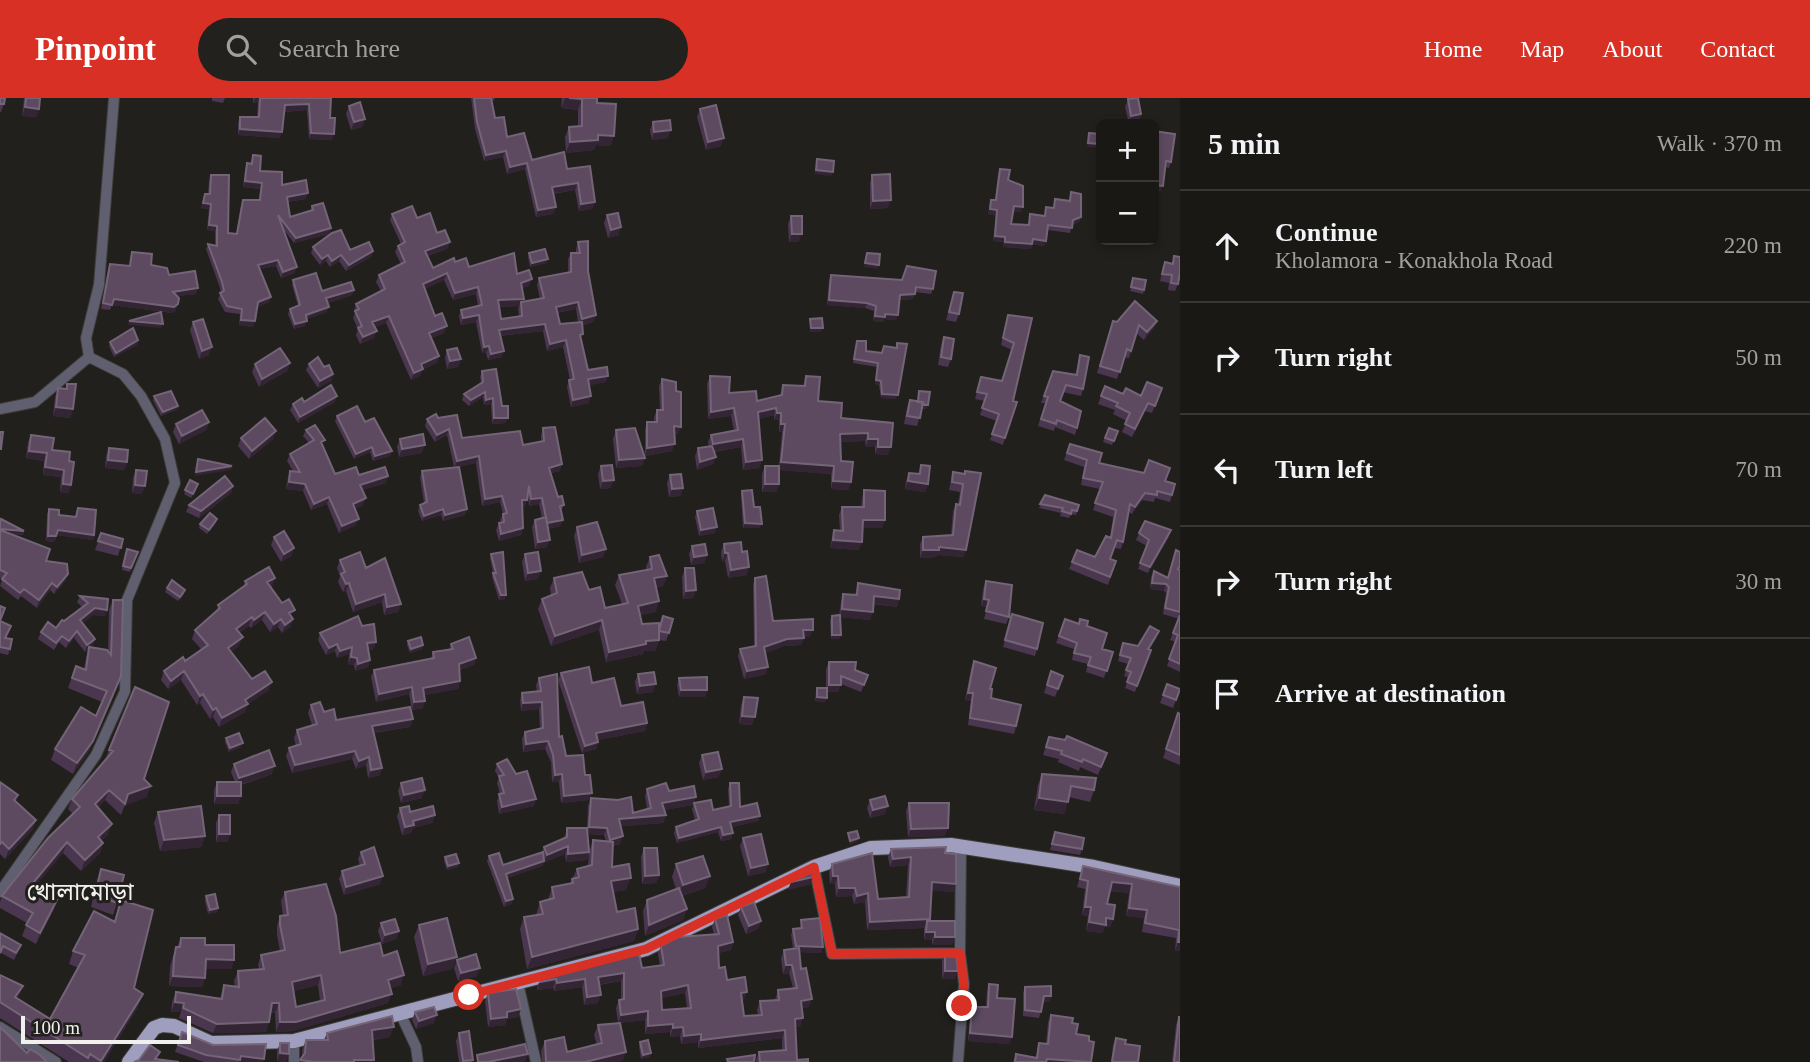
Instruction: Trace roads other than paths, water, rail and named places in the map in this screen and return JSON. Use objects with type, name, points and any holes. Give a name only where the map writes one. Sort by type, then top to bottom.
[{"type":"main road","points":[[129,1062],[154,1028],[174,1026],[211,1043],[294,1041],[646,949],[814,867],[871,848],[961,847],[1094,867],[1180,886]]},
{"type":"street","points":[[89,357],[86,338],[99,285],[114,98]]},
{"type":"street","points":[[0,409],[35,402],[89,357]]},
{"type":"street","points":[[0,892],[96,755],[125,691],[127,600],[175,483],[165,439],[141,396],[123,374],[89,357]]},
{"type":"street","points":[[958,1062],[964,984],[960,953],[961,847]]},
{"type":"street","points":[[814,867],[832,954],[960,953]]},
{"type":"street","points":[[517,983],[536,1062]]},
{"type":"street","points":[[400,1013],[416,1047],[418,1062]]},
{"type":"street","points":[[0,1027],[57,1062]]},
{"type":"street","points":[[294,1041],[294,1062]]},
{"type":"district","name":"খোলামোড়া","points":[[80,892]]}]
